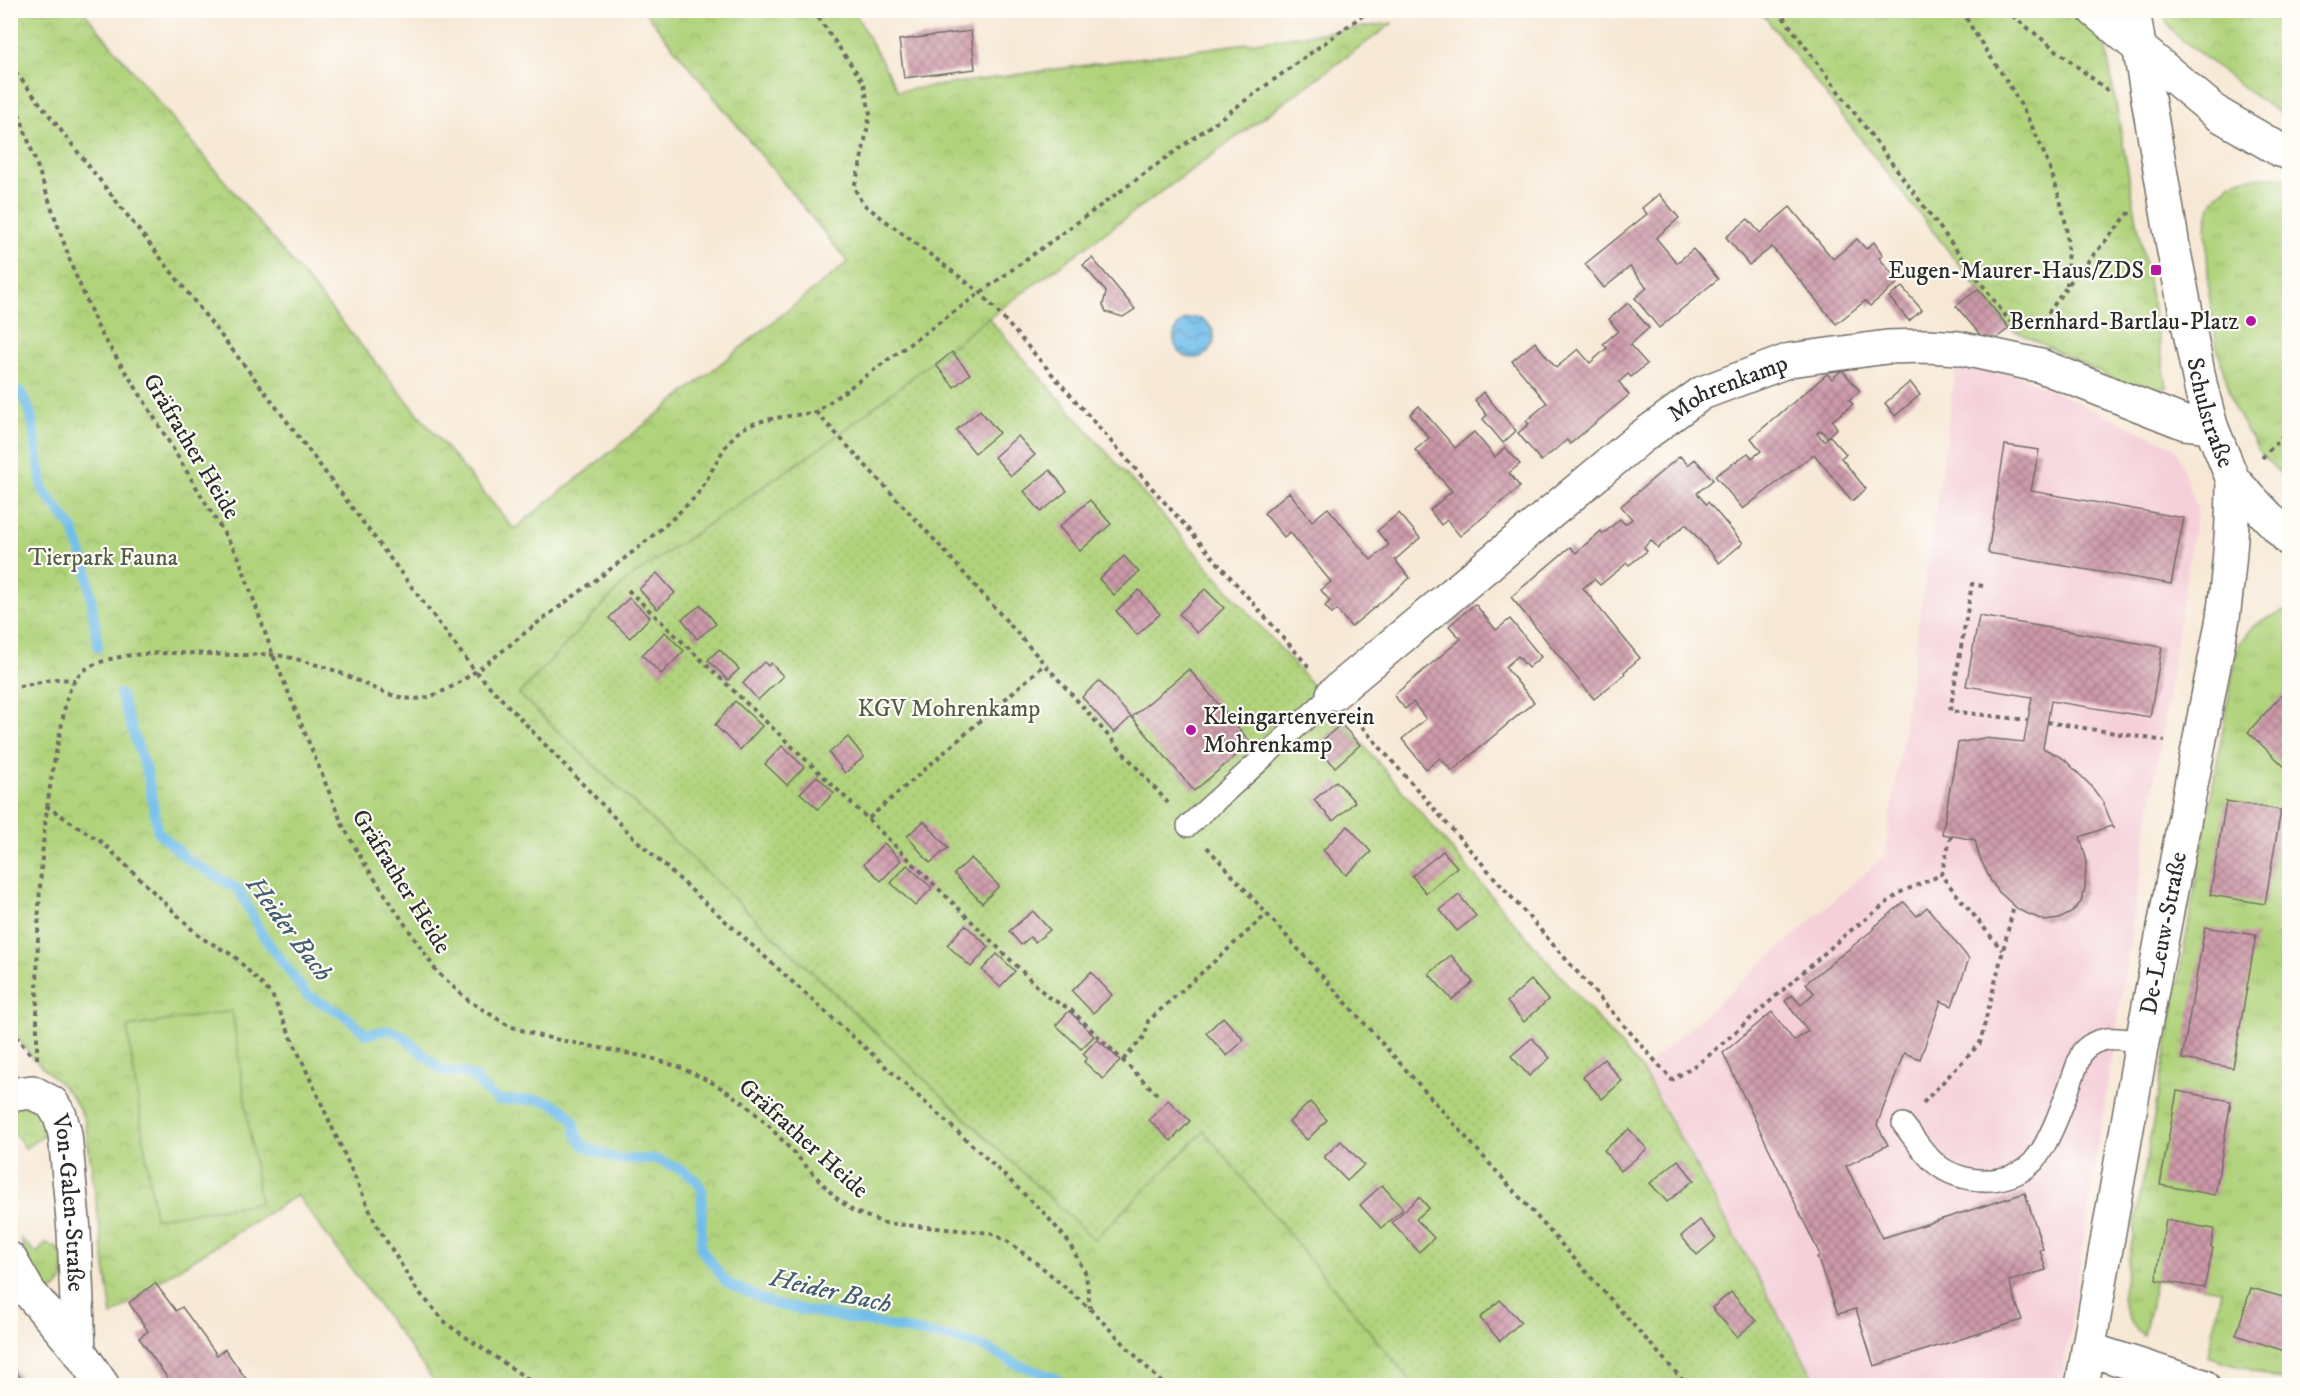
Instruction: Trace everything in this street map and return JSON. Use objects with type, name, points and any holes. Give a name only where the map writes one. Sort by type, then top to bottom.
[{"type":"street","points":[[2094,10],[2218,114],[2289,153]]},
{"type":"street","name":"Schulstraße","points":[[2133,10],[2178,272],[2201,388],[2211,426],[2233,480],[2289,540]]},
{"type":"street","name":"Mohrenkamp","points":[[1333,694],[1640,438],[1702,393],[1790,360],[1887,347],[1927,346],[2034,355],[2185,423],[2211,426]]},
{"type":"street","name":"De-Leuw-Straße","points":[[2082,1386],[2142,1042],[2223,618],[2233,520],[2233,480]]},
{"type":"street","name":"Von-Galen-Straße","points":[[10,1095],[33,1092],[52,1103],[60,1116],[65,1134],[74,1231],[79,1351]]},
{"type":"street","name":"Von-Galen-Straße","points":[[10,1259],[29,1292],[79,1351],[103,1386]]},
{"type":"street","points":[[2088,1349],[2203,1386]]},
{"type":"lane","points":[[1188,826],[1333,694]]},
{"type":"lane","points":[[1903,1124],[1934,1163],[1951,1174],[1972,1179],[1991,1180],[2014,1173],[2032,1163],[2045,1145],[2082,1052],[2091,1043],[2105,1039],[2142,1042]]},
{"type":"path","points":[[10,1029],[37,1062],[38,912],[46,806],[63,716],[75,680],[81,673],[111,660],[144,653],[273,654],[326,667],[386,693],[417,700],[430,697],[475,671],[635,549],[695,498],[733,438],[746,426],[816,412],[1371,10]]},
{"type":"path","points":[[1778,10],[2034,355],[2067,286],[2136,206]]},
{"type":"path","points":[[1962,10],[1973,33],[2018,100],[2042,148],[2065,221],[2068,248],[2067,286]]},
{"type":"path","points":[[2005,10],[2118,99]]},
{"type":"path","points":[[815,12],[854,11]]},
{"type":"path","points":[[815,12],[864,83],[870,114],[854,188],[862,203],[981,293]]},
{"type":"path","points":[[10,65],[255,379],[475,671],[633,837],[1045,1214],[1068,1241],[1086,1274],[1090,1309]]},
{"type":"path","name":"Gräfrather Heide","points":[[10,88],[73,269],[100,332],[144,399],[238,558],[273,654],[344,826],[364,863],[437,972],[469,1001],[509,1026],[540,1036],[651,1058],[682,1068],[715,1084],[744,1103],[768,1125],[834,1196],[853,1211],[872,1220],[898,1226],[990,1233],[1007,1241],[1090,1309],[1165,1386]]},
{"type":"path","points":[[816,412],[931,536],[1688,1386]]},
{"type":"path","points":[[1983,586],[1972,584],[1950,711],[2028,720]]},
{"type":"path","points":[[628,590],[868,819],[1048,997],[1070,1009],[1157,1094]]},
{"type":"path","points":[[868,819],[1044,665]]},
{"type":"path","points":[[10,688],[56,679],[75,680]]},
{"type":"path","points":[[2047,722],[2198,747]]},
{"type":"path","points":[[46,806],[103,843],[200,937],[234,956],[272,995],[376,1224],[417,1290],[448,1325],[538,1386]]},
{"type":"path","points":[[1941,875],[1950,836]]},
{"type":"path","points":[[1941,875],[2003,950]]},
{"type":"path","points":[[1706,1058],[1845,935],[1901,892],[1941,875]]},
{"type":"path","points":[[1903,1124],[1980,1043],[2014,906]]},
{"type":"path","points":[[1123,1060],[1145,1036],[1148,1021],[1267,914]]},
{"type":"shaded area","points":[[1957,361],[2011,372],[2175,447],[2197,508],[2061,1385],[1818,1385],[1642,1070],[1885,855]]},
{"type":"green space","name":"Tierpark Fauna","points":[[11,11],[83,11],[514,529],[848,262],[644,11],[854,11],[898,91],[1393,23],[1006,305],[829,442],[627,580],[519,694],[1094,1240],[1204,1131],[1414,1385],[437,1385],[297,1195],[156,1283],[112,1316],[85,1121],[70,1094],[37,1062],[11,1029]]},
{"type":"green space","points":[[1760,11],[2099,11],[2167,386],[2146,395],[2009,328]]},
{"type":"green space","points":[[2162,11],[2289,11],[2289,119],[2256,97],[2176,35]]},
{"type":"green space","name":"Bernhard-Bartlau-Platz","points":[[2276,177],[2290,181],[2289,481],[2261,455],[2235,410],[2217,348],[2209,294],[2206,228],[2209,209],[2218,194],[2231,183],[2244,178]]},
{"type":"green space","name":"KGV Mohrenkamp","points":[[988,318],[1315,688],[1642,1070],[1818,1385],[1414,1385],[1204,1131],[1094,1240],[519,694],[627,580],[829,442]]},
{"type":"green space","points":[[2289,609],[2289,1382],[2208,1356],[2221,1290],[2156,1280],[2144,1336],[2129,1319],[2122,1298],[2238,645],[2257,623]]},
{"type":"green space","points":[[232,1011],[260,1203],[155,1218],[127,1027]]},
{"type":"green space","points":[[24,1103],[37,1112],[47,1134],[25,1148],[14,1132],[11,1133],[11,1105]]},
{"type":"green space","points":[[21,1239],[37,1253],[46,1243],[62,1251],[64,1275],[56,1289],[50,1291],[35,1282]]},
{"type":"water","points":[[1194,318],[1202,319],[1208,324],[1213,330],[1213,346],[1208,352],[1202,357],[1194,358],[1186,357],[1180,352],[1175,346],[1174,338],[1175,330],[1180,324],[1186,319]]},
{"type":"building","points":[[971,31],[975,69],[904,78],[899,40]]},
{"type":"building","points":[[1659,194],[1679,218],[1656,238],[1677,263],[1693,249],[1718,279],[1659,328],[1635,298],[1647,288],[1630,267],[1604,288],[1585,264],[1647,214],[1642,208]]},
{"type":"building","points":[[1790,207],[1833,259],[1857,239],[1866,249],[1874,242],[1883,255],[1879,258],[1899,282],[1870,306],[1865,301],[1836,324],[1772,247],[1749,265],[1726,237],[1748,219],[1760,233]]},
{"type":"building","points":[[1092,258],[1135,309],[1123,317],[1106,312],[1103,305],[1106,292],[1083,265]]},
{"type":"building","points":[[1902,287],[1922,310],[1909,321],[1889,297]]},
{"type":"building","points":[[1978,289],[2009,328],[1989,345],[1956,306]]},
{"type":"building","points":[[1628,303],[1649,328],[1630,345],[1647,364],[1631,377],[1628,374],[1619,382],[1629,395],[1570,444],[1567,440],[1541,461],[1518,433],[1529,424],[1526,421],[1547,403],[1512,361],[1535,342],[1556,368],[1578,349],[1590,363],[1607,348],[1603,344],[1618,331],[1609,319]]},
{"type":"building","points":[[952,352],[970,374],[954,387],[936,365]]},
{"type":"building","points":[[1842,370],[1860,391],[1849,400],[1853,404],[1832,421],[1837,428],[1827,437],[1821,430],[1817,433],[1824,441],[1830,436],[1846,454],[1841,458],[1866,489],[1852,501],[1814,454],[1743,509],[1715,476],[1748,453],[1752,458],[1761,451],[1751,438],[1827,374],[1832,379]]},
{"type":"building","points":[[1910,382],[1920,395],[1895,416],[1885,403]]},
{"type":"building","points":[[1483,392],[1516,431],[1503,443],[1483,419],[1487,415],[1475,400]]},
{"type":"building","points":[[1419,406],[1455,448],[1474,432],[1495,457],[1505,447],[1520,464],[1509,473],[1520,487],[1460,536],[1447,520],[1441,525],[1430,510],[1452,491],[1415,450],[1429,438],[1410,414]]},
{"type":"building","points":[[980,410],[999,433],[975,453],[956,430]]},
{"type":"building","points":[[1018,436],[1035,455],[1011,476],[994,457]]},
{"type":"building","points":[[2005,445],[2039,450],[2031,491],[2184,518],[2171,584],[1988,553]]},
{"type":"building","points":[[1680,456],[1688,465],[1695,459],[1713,480],[1697,493],[1706,504],[1708,502],[1743,543],[1719,563],[1686,524],[1658,548],[1651,540],[1644,547],[1647,551],[1629,565],[1627,563],[1600,585],[1594,579],[1583,588],[1640,658],[1624,672],[1625,674],[1594,699],[1511,597],[1570,547],[1576,553],[1601,531],[1603,534],[1620,519],[1625,524],[1632,519],[1621,506]]},
{"type":"building","points":[[1050,470],[1067,491],[1041,512],[1024,491]]},
{"type":"building","points":[[1289,492],[1312,521],[1328,508],[1371,560],[1389,545],[1377,531],[1399,513],[1420,538],[1395,560],[1410,578],[1351,627],[1337,610],[1332,614],[1325,606],[1330,601],[1321,590],[1331,582],[1290,532],[1284,537],[1264,513]]},
{"type":"building","points":[[1090,500],[1111,524],[1080,551],[1059,527]]},
{"type":"building","points":[[1124,556],[1139,572],[1114,595],[1099,579]]},
{"type":"building","points":[[657,573],[675,593],[657,609],[639,589]]},
{"type":"building","points":[[1205,589],[1224,608],[1197,633],[1179,614]]},
{"type":"building","points":[[1139,590],[1160,614],[1137,635],[1116,611]]},
{"type":"building","points":[[629,598],[650,617],[630,638],[609,618]]},
{"type":"building","points":[[1475,604],[1496,630],[1510,619],[1541,657],[1528,668],[1518,656],[1505,667],[1534,702],[1452,771],[1440,758],[1426,769],[1402,739],[1426,719],[1413,702],[1405,709],[1394,695],[1461,639],[1449,626]]},
{"type":"building","points":[[701,605],[716,624],[697,639],[682,619]]},
{"type":"building","points":[[1979,616],[2162,647],[2150,717],[2051,701],[2043,748],[2064,759],[2091,786],[2103,802],[2114,829],[2111,826],[2080,837],[2086,858],[2085,889],[2081,902],[2071,913],[2059,919],[2045,921],[2019,910],[1999,892],[1991,881],[1979,856],[1975,840],[1942,834],[1958,743],[1984,738],[2024,742],[2032,697],[1966,686]]},
{"type":"building","points":[[665,632],[684,651],[661,674],[642,655]]},
{"type":"building","points":[[719,649],[739,669],[728,680],[708,660]]},
{"type":"building","points":[[764,662],[768,666],[771,663],[783,676],[758,700],[743,683]]},
{"type":"building","name":"Kleingartenverein Mohrenkamp","points":[[1189,669],[1251,743],[1194,791],[1132,717]]},
{"type":"building","points":[[1099,681],[1131,717],[1114,733],[1082,697]]},
{"type":"building","points":[[2290,686],[2290,765],[2287,769],[2248,732]]},
{"type":"building","points":[[735,701],[762,726],[740,750],[715,725]]},
{"type":"building","points":[[1341,724],[1360,745],[1335,767],[1316,746]]},
{"type":"building","points":[[848,737],[864,757],[845,773],[829,753]]},
{"type":"building","points":[[782,746],[804,767],[787,785],[765,764]]},
{"type":"building","points":[[817,776],[834,793],[818,809],[800,793]]},
{"type":"building","points":[[1336,781],[1355,802],[1333,821],[1314,800]]},
{"type":"building","points":[[2226,801],[2281,810],[2265,904],[2210,895]]},
{"type":"building","points":[[924,821],[948,848],[930,863],[907,836]]},
{"type":"building","points":[[1348,826],[1371,852],[1346,875],[1323,850]]},
{"type":"building","points":[[884,843],[901,860],[881,881],[864,864]]},
{"type":"building","points":[[1443,851],[1457,867],[1426,893],[1412,876]]},
{"type":"building","points":[[971,858],[999,886],[982,903],[954,874]]},
{"type":"building","points":[[907,865],[932,888],[915,906],[891,883]]},
{"type":"building","points":[[1459,895],[1476,916],[1457,931],[1440,910]]},
{"type":"building","points":[[1904,902],[1917,916],[1927,907],[1969,959],[1952,1006],[1941,1001],[1920,1059],[1904,1053],[1877,1125],[1888,1145],[1846,1166],[1882,1238],[2025,1193],[2043,1249],[2040,1250],[2046,1270],[2009,1281],[2022,1320],[1874,1366],[1856,1309],[1838,1314],[1817,1257],[1820,1255],[1723,1053],[1772,1012],[1794,1041],[1808,1031],[1785,1001],[1792,995],[1801,1005],[1814,993],[1806,983]]},
{"type":"building","points":[[1033,911],[1050,930],[1035,942],[1030,937],[1021,945],[1009,931]]},
{"type":"building","points":[[965,925],[989,947],[971,967],[947,945]]},
{"type":"building","points":[[2205,927],[2256,935],[2233,1068],[2182,1059]]},
{"type":"building","points":[[997,954],[1015,971],[1000,987],[982,970]]},
{"type":"building","points":[[1451,955],[1473,982],[1452,1000],[1429,974]]},
{"type":"building","points":[[1091,972],[1112,995],[1093,1013],[1072,991]]},
{"type":"building","points":[[1531,980],[1548,1000],[1524,1022],[1507,1002]]},
{"type":"building","points":[[1069,1011],[1094,1036],[1081,1049],[1056,1025]]},
{"type":"building","points":[[1223,1017],[1244,1040],[1227,1056],[1206,1033]]},
{"type":"building","points":[[1532,1038],[1550,1058],[1529,1076],[1511,1056]]},
{"type":"building","points":[[1097,1039],[1120,1060],[1103,1079],[1084,1062],[1087,1058],[1083,1054]]},
{"type":"building","points":[[1604,1059],[1622,1081],[1602,1099],[1583,1077]]},
{"type":"building","points":[[2177,1091],[2231,1101],[2215,1195],[2160,1185]]},
{"type":"building","points":[[1168,1100],[1190,1121],[1171,1141],[1149,1120]]},
{"type":"building","points":[[1310,1102],[1327,1120],[1307,1140],[1289,1122]]},
{"type":"building","points":[[1629,1129],[1647,1149],[1621,1171],[1604,1150]]},
{"type":"building","points":[[1341,1141],[1364,1165],[1347,1181],[1324,1157]]},
{"type":"building","points":[[1678,1160],[1694,1180],[1667,1202],[1650,1183]]},
{"type":"building","points":[[1382,1185],[1403,1209],[1381,1228],[1360,1205]]},
{"type":"building","points":[[1419,1197],[1429,1208],[1416,1219],[1434,1238],[1419,1252],[1392,1222]]},
{"type":"building","points":[[1700,1220],[1716,1239],[1697,1255],[1681,1236]]},
{"type":"building","points":[[2166,1220],[2214,1229],[2211,1247],[2213,1248],[2204,1288],[2156,1280]]},
{"type":"building","points":[[155,1283],[176,1311],[182,1307],[217,1355],[225,1349],[251,1386],[186,1386],[182,1380],[173,1386],[139,1338],[148,1331],[129,1303]]},
{"type":"building","points":[[2251,1288],[2290,1299],[2290,1353],[2236,1335]]},
{"type":"building","points":[[1731,1292],[1756,1321],[1737,1337],[1712,1308]]},
{"type":"building","points":[[1500,1300],[1521,1322],[1500,1341],[1480,1318]]},
{"type":"building","points":[[10,1363],[26,1386],[10,1386]]},
{"type":"waterway","name":"Heider Bach","points":[[10,389],[21,392],[31,414],[43,490],[73,529],[87,569],[98,647]]},
{"type":"waterway","name":"Heider Bach","points":[[120,694],[148,776],[158,832],[187,859],[239,890],[261,933],[307,995],[343,1014],[366,1034],[390,1030],[402,1035],[442,1071],[465,1073],[475,1078],[497,1100],[541,1100],[552,1103],[565,1111],[574,1121],[576,1133],[583,1145],[593,1150],[617,1159],[656,1159],[682,1170],[696,1180],[702,1190],[701,1249],[727,1283],[773,1304],[960,1340],[986,1348],[1014,1363],[1054,1378],[1065,1386]]},
{"type":"place","name":"Eugen-Maurer-Haus/ZDS","points":[[2156,270]]},
{"type":"place","name":"Bernhard-Bartlau-Platz","points":[[2251,321]]},
{"type":"place","name":"Kleingartenverein Mohrenkamp","points":[[1191,730]]}]
